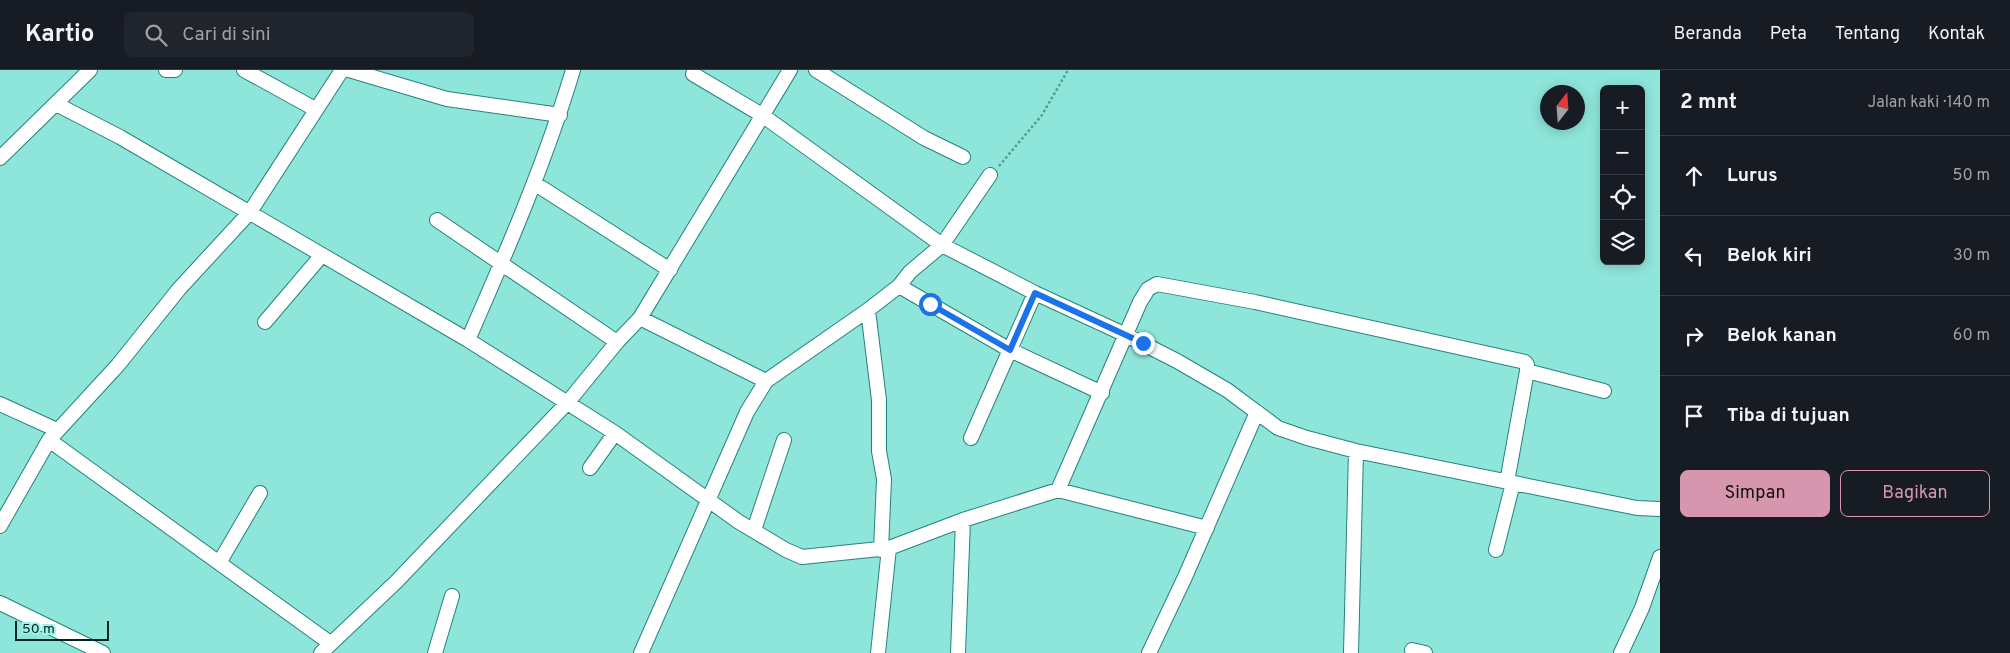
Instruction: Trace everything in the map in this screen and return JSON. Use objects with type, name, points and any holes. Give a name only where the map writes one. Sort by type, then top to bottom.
[{"type":"street","points":[[0,158],[90,70]]},
{"type":"street","points":[[166,70],[174,70]]},
{"type":"street","points":[[244,70],[315,109]]},
{"type":"street","points":[[0,526],[53,435],[118,365],[179,289],[250,212],[342,70]]},
{"type":"street","points":[[349,70],[448,99],[560,115]]},
{"type":"street","points":[[468,340],[502,263],[534,183],[560,115],[573,70]]},
{"type":"street","points":[[0,404],[53,435],[219,562],[326,648],[396,582],[568,402],[617,342],[640,318],[790,70]]},
{"type":"street","points":[[816,70],[924,138],[963,157]]},
{"type":"street","points":[[693,74],[762,114],[942,245],[1035,293],[1126,334],[1203,375],[1278,428],[1356,451],[1637,508],[1660,509]]},
{"type":"street","points":[[56,104],[120,137],[468,340],[615,433],[708,501],[786,550],[802,557],[887,554],[1058,490],[1207,528]]},
{"type":"street","points":[[641,653],[747,412],[766,381],[900,286],[910,272],[942,245],[990,175]]},
{"type":"street","points":[[534,183],[670,270]]},
{"type":"street","points":[[436,220],[617,342]]},
{"type":"street","points":[[265,322],[322,255]]},
{"type":"street","points":[[1058,490],[1145,294],[1152,286],[1164,284],[1516,359],[1526,364],[1527,372],[1510,482],[1496,550]]},
{"type":"street","points":[[900,286],[1010,350],[1102,392]]},
{"type":"street","points":[[971,438],[1035,293]]},
{"type":"street","points":[[868,310],[879,400],[879,451],[884,480],[887,554],[878,653]]},
{"type":"street","points":[[640,318],[766,381]]},
{"type":"street","points":[[1527,372],[1604,391]]},
{"type":"street","points":[[1149,653],[1207,528],[1257,412]]},
{"type":"street","points":[[590,468],[615,433]]},
{"type":"street","points":[[754,530],[784,440]]},
{"type":"street","points":[[1351,653],[1356,451]]},
{"type":"street","points":[[219,562],[260,493]]},
{"type":"street","points":[[958,653],[963,526]]},
{"type":"street","points":[[1621,653],[1642,608],[1660,557]]},
{"type":"street","points":[[435,653],[452,596]]},
{"type":"street","points":[[0,603],[78,647],[103,653]]},
{"type":"path","points":[[990,175],[1042,115],[1068,70]]},
{"type":"route","points":[[930,304],[1010,350],[1035,293],[1143,343]]}]
